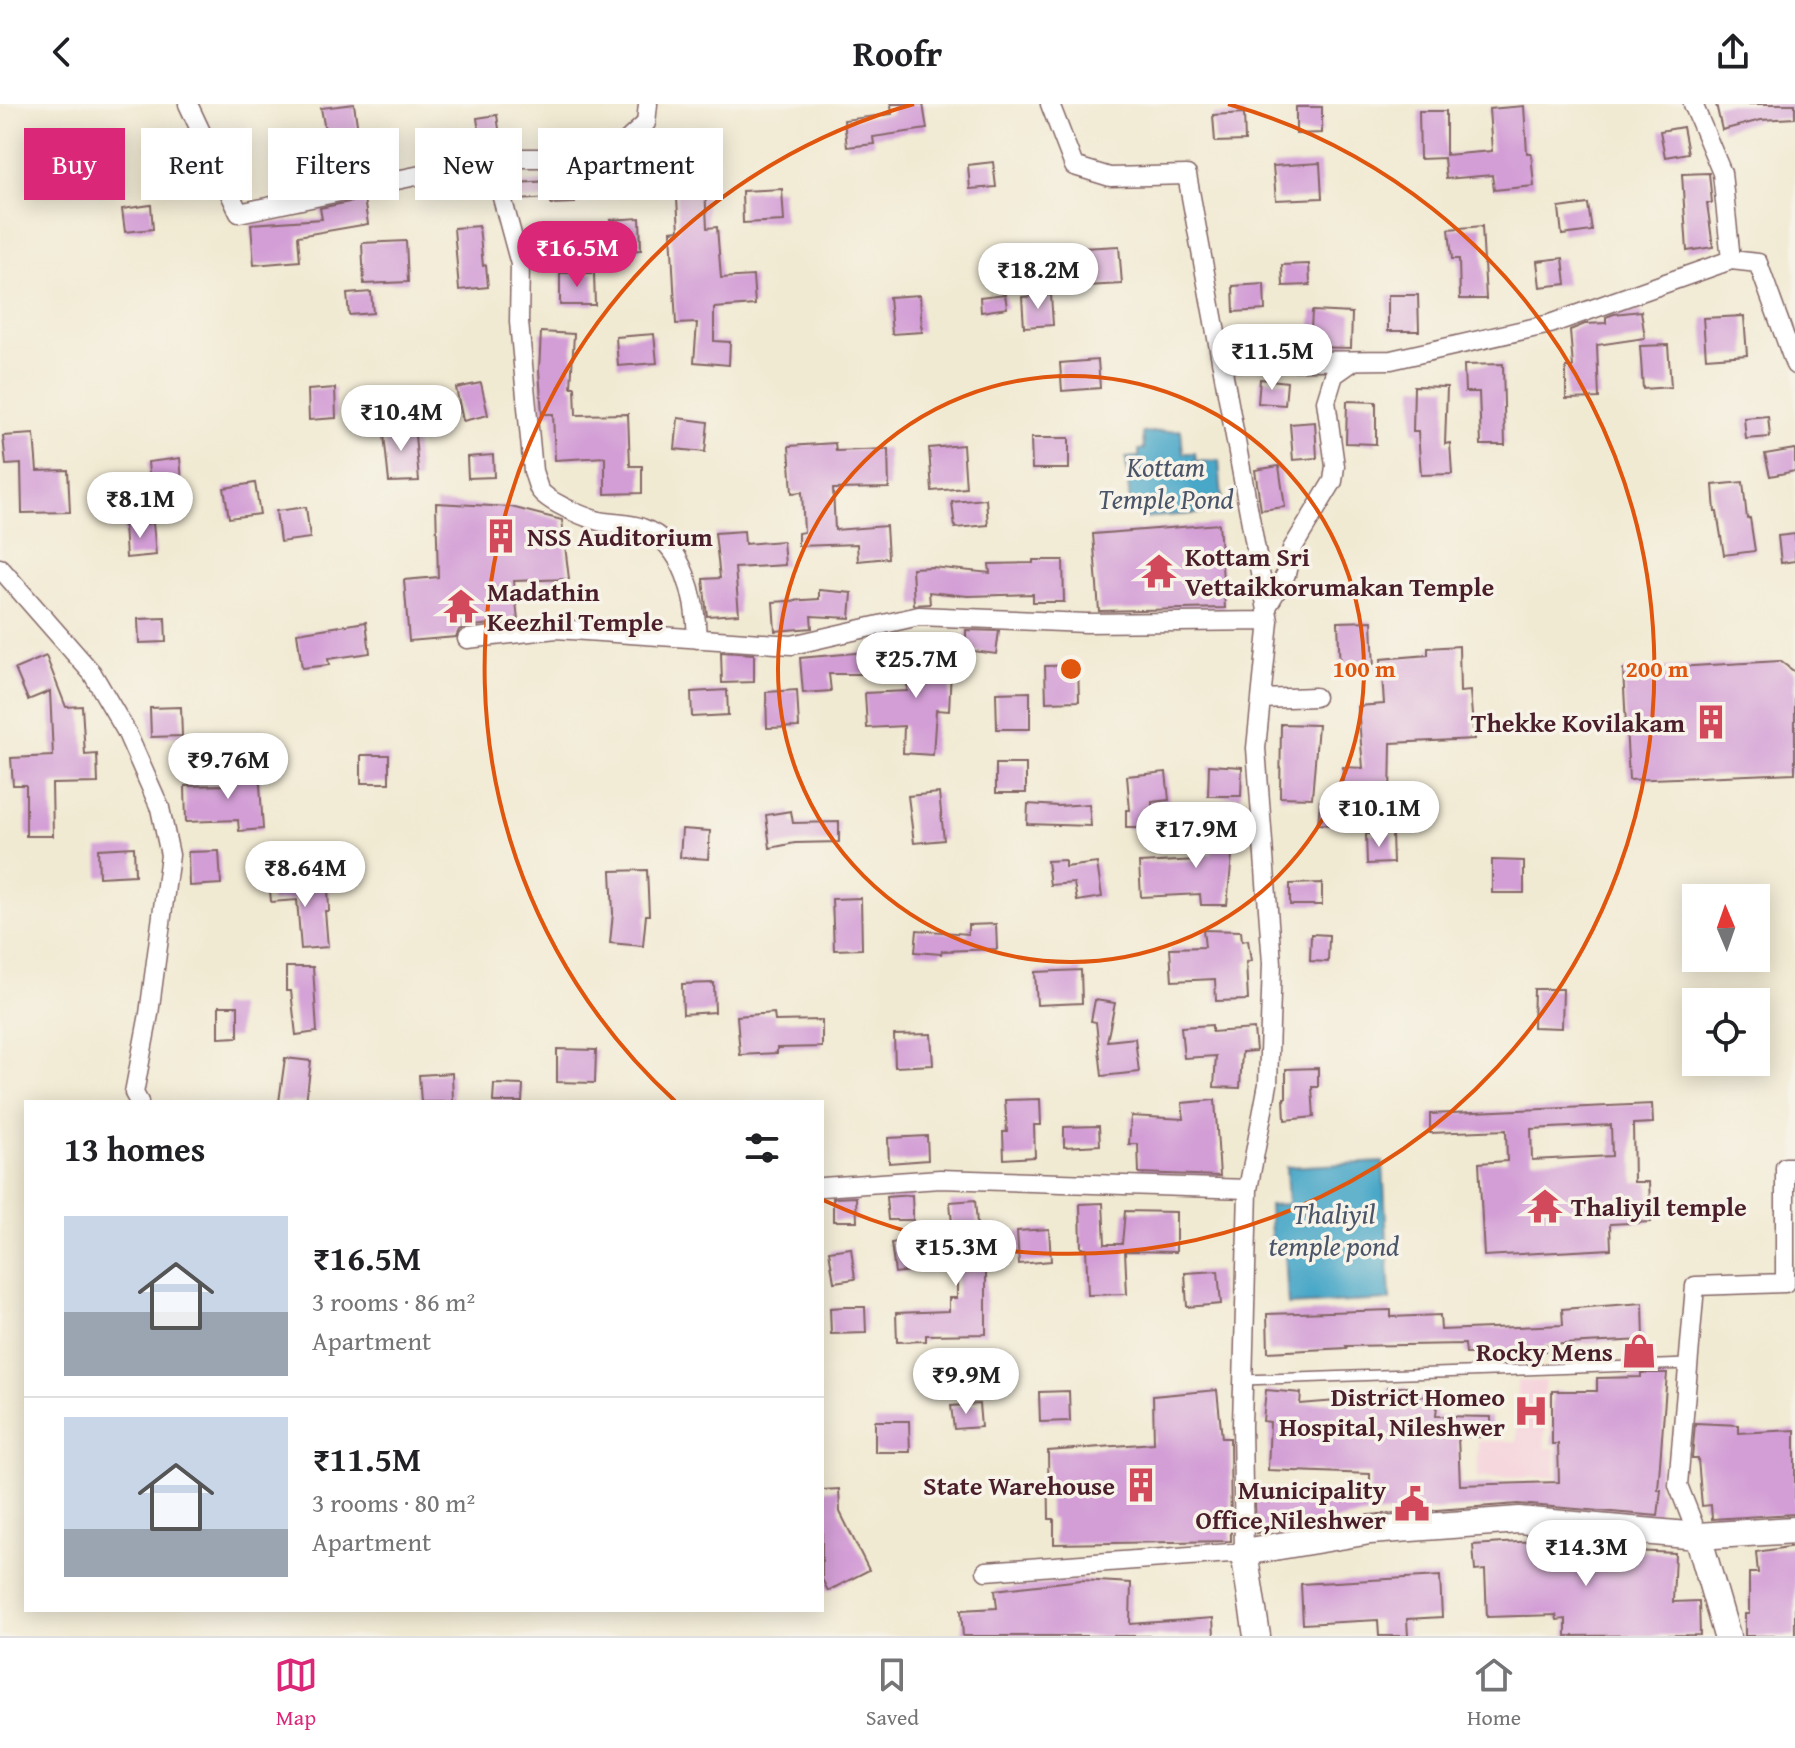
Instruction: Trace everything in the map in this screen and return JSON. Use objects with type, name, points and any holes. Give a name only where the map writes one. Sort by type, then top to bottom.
[{"type":"main road","points":[[1257,1636],[1244,1552],[1370,1531],[1519,1520],[1698,1536],[1795,1530]]},
{"type":"main road","points":[[1698,1536],[1727,1636]]},
{"type":"street","points":[[188,104],[239,213],[415,176]]},
{"type":"street","points":[[522,158],[608,158],[646,123],[648,104]]},
{"type":"street","points":[[986,1571],[1244,1552],[1243,1380],[1248,1189],[1268,1084],[1272,963],[1256,748],[1268,614],[1187,175],[1110,177],[1074,166],[1050,104]]},
{"type":"street","points":[[1693,104],[1722,173],[1731,260]]},
{"type":"street","points":[[503,200],[520,264],[519,322],[533,471],[540,491],[567,509],[597,520],[643,528],[666,542],[691,584],[697,639]]},
{"type":"street","points":[[1221,362],[1391,360],[1550,324],[1731,260],[1758,263],[1795,365]]},
{"type":"street","points":[[1268,614],[1286,574],[1292,549],[1333,481],[1335,466],[1326,401],[1334,375],[1354,361]]},
{"type":"street","points":[[0,568],[92,673],[126,731],[160,808],[170,855],[149,1014],[134,1093],[138,1100]]},
{"type":"street","points":[[467,639],[556,629],[792,645],[919,616],[1086,623],[1268,614]]},
{"type":"street","points":[[1261,699],[1315,697]]},
{"type":"street","points":[[1698,1536],[1678,1485],[1695,1286],[1785,1283],[1785,1167],[1795,1167]]},
{"type":"street","points":[[824,1187],[940,1179],[1248,1189]]},
{"type":"lane","points":[[1243,1380],[1688,1364]]},
{"type":"shaded area","name":"District Homeo Hospital, Nileshwer","points":[[1517,1381],[1545,1381],[1545,1448],[1555,1448],[1555,1477],[1478,1478],[1478,1441],[1517,1441]]},
{"type":"water","name":"Kottam Temple Pond","points":[[1181,430],[1183,453],[1195,453],[1196,462],[1219,460],[1222,499],[1202,501],[1203,513],[1142,518],[1141,504],[1130,505],[1126,458],[1139,457],[1139,450],[1144,449],[1143,433]]},
{"type":"water","name":"Thaliyil temple pond","points":[[1383,1162],[1390,1300],[1288,1305],[1285,1249],[1272,1249],[1269,1205],[1288,1204],[1286,1167]]},
{"type":"building","points":[[354,104],[358,128],[325,128],[321,108]]},
{"type":"building","points":[[891,104],[923,104],[927,129],[873,137],[874,144],[847,147],[844,120],[892,114]]},
{"type":"building","points":[[1716,104],[1795,104],[1795,118],[1761,120],[1722,130]]},
{"type":"building","points":[[1524,106],[1527,153],[1531,153],[1534,186],[1494,190],[1492,175],[1446,179],[1444,158],[1420,159],[1419,111],[1446,111],[1446,155],[1492,151],[1489,109]]},
{"type":"building","points":[[1296,107],[1322,107],[1322,133],[1296,134]]},
{"type":"building","points":[[1244,113],[1245,141],[1215,142],[1213,115]]},
{"type":"building","points":[[497,115],[499,128],[478,128],[477,118]]},
{"type":"building","points":[[1683,127],[1688,153],[1665,157],[1660,131]]},
{"type":"building","points":[[993,162],[996,187],[970,189],[968,165]]},
{"type":"building","points":[[1320,163],[1322,198],[1276,200],[1273,166]]},
{"type":"building","points":[[1709,173],[1712,203],[1707,203],[1713,247],[1687,251],[1682,174]]},
{"type":"building","points":[[538,182],[538,199],[522,200],[522,183]]},
{"type":"building","points":[[782,189],[784,221],[743,223],[742,191]]},
{"type":"building","points":[[364,200],[368,224],[298,236],[300,261],[254,265],[251,224],[322,219],[320,208]]},
{"type":"building","points":[[551,200],[575,200],[575,203],[551,204]]},
{"type":"building","points":[[677,200],[706,200],[707,228],[717,227],[721,278],[753,276],[755,305],[714,308],[714,341],[730,342],[729,365],[694,362],[697,323],[676,324],[671,231],[679,230]]},
{"type":"building","points":[[1588,204],[1592,231],[1562,235],[1559,208]]},
{"type":"building","points":[[151,205],[153,229],[125,232],[122,209]]},
{"type":"building","points":[[640,218],[641,250],[612,251],[610,220]]},
{"type":"building","points":[[479,226],[488,287],[459,290],[454,228]]},
{"type":"building","points":[[1482,226],[1486,299],[1460,299],[1459,259],[1452,259],[1449,229]]},
{"type":"building","points":[[406,241],[408,282],[364,284],[362,243]]},
{"type":"building","points":[[1119,246],[1122,284],[1086,286],[1083,248]]},
{"type":"building","points":[[1563,258],[1566,284],[1540,287],[1537,261]]},
{"type":"building","points":[[1309,264],[1310,285],[1283,286],[1282,265]]},
{"type":"building","points":[[560,273],[594,273],[595,305],[560,305]]},
{"type":"building","points":[[1264,284],[1265,310],[1234,312],[1233,286]]},
{"type":"building","points":[[371,292],[373,313],[349,315],[347,294]]},
{"type":"building","points":[[1005,294],[1007,308],[981,312],[980,297]]},
{"type":"building","points":[[920,295],[922,332],[892,334],[889,297]]},
{"type":"building","points":[[1051,295],[1053,325],[1024,327],[1022,297]]},
{"type":"building","points":[[1388,295],[1418,295],[1419,331],[1388,331]]},
{"type":"building","points":[[1312,311],[1352,313],[1351,348],[1310,347]]},
{"type":"building","points":[[1641,311],[1645,338],[1597,345],[1599,398],[1566,399],[1566,367],[1573,367],[1570,330],[1585,324],[1606,323],[1606,317],[1614,314]]},
{"type":"building","points":[[1744,316],[1747,355],[1706,358],[1703,318]]},
{"type":"building","points":[[541,332],[574,334],[571,387],[575,387],[576,415],[628,414],[630,466],[642,466],[642,493],[605,494],[605,457],[555,460],[553,414],[542,414],[539,370]]},
{"type":"building","points":[[654,334],[657,363],[618,366],[616,337]]},
{"type":"building","points":[[1668,345],[1671,387],[1643,389],[1640,346]]},
{"type":"building","points":[[1098,360],[1100,388],[1062,391],[1060,363]]},
{"type":"building","points":[[1503,364],[1505,445],[1481,445],[1479,392],[1465,392],[1464,365]]},
{"type":"building","points":[[1260,379],[1287,382],[1285,405],[1258,403]]},
{"type":"building","points":[[481,383],[488,415],[463,421],[456,388]]},
{"type":"building","points":[[1414,386],[1447,387],[1445,444],[1450,443],[1452,474],[1421,475],[1418,432],[1413,432]]},
{"type":"building","points":[[335,388],[336,418],[309,420],[308,390]]},
{"type":"building","points":[[1347,401],[1376,402],[1376,444],[1346,443]]},
{"type":"building","points":[[1768,416],[1770,437],[1746,439],[1744,418]]},
{"type":"building","points":[[678,418],[708,422],[705,452],[675,449]]},
{"type":"building","points":[[1315,422],[1317,458],[1293,460],[1290,424]]},
{"type":"building","points":[[414,423],[419,481],[389,482],[383,425]]},
{"type":"building","points":[[34,434],[37,471],[68,470],[70,512],[22,513],[21,464],[6,465],[3,436]]},
{"type":"building","points":[[1031,438],[1069,438],[1069,469],[1032,469]]},
{"type":"building","points":[[835,443],[836,451],[888,449],[889,488],[833,489],[835,530],[886,526],[888,558],[858,561],[857,544],[798,546],[798,533],[804,532],[802,492],[792,493],[789,446]]},
{"type":"building","points":[[963,445],[966,488],[932,491],[929,448]]},
{"type":"building","points":[[1795,449],[1795,471],[1770,476],[1765,454]]},
{"type":"building","points":[[493,455],[494,477],[468,478],[467,457]]},
{"type":"building","points":[[180,458],[182,481],[150,484],[148,462]]},
{"type":"building","points":[[1279,466],[1285,507],[1261,510],[1255,470]]},
{"type":"building","points":[[1743,482],[1755,551],[1724,555],[1713,485]]},
{"type":"building","points":[[255,483],[260,514],[229,518],[224,488]]},
{"type":"building","points":[[986,499],[988,525],[955,528],[952,502]]},
{"type":"building","points":[[436,503],[511,507],[562,520],[569,579],[514,581],[518,621],[465,627],[459,630],[456,637],[409,641],[404,580],[438,577]]},
{"type":"building","points":[[306,507],[310,538],[280,542],[276,511]]},
{"type":"building","points":[[153,523],[156,555],[126,558],[124,525]]},
{"type":"building","name":"Kottam Sri Vettaikkorumakan Temple","points":[[1219,524],[1225,608],[1099,611],[1093,534]]},
{"type":"building","points":[[744,531],[745,544],[783,541],[785,565],[735,568],[739,614],[707,616],[703,579],[720,578],[715,533]]},
{"type":"building","points":[[1795,534],[1795,561],[1781,563],[1778,536]]},
{"type":"building","points":[[1033,560],[1063,560],[1064,602],[1033,602],[1033,594],[968,596],[929,592],[930,604],[914,605],[912,568],[990,573],[989,564],[1033,563]]},
{"type":"building","points":[[819,590],[852,593],[850,618],[811,616],[812,628],[775,631],[773,602],[819,599]]},
{"type":"building","points":[[165,618],[166,642],[139,643],[138,619]]},
{"type":"building","points":[[1372,621],[1374,670],[1340,671],[1338,622]]},
{"type":"building","points":[[366,622],[370,653],[328,659],[329,665],[302,668],[297,633]]},
{"type":"building","points":[[966,630],[999,631],[996,654],[966,650]]},
{"type":"building","points":[[1459,646],[1460,692],[1470,691],[1474,739],[1391,743],[1390,799],[1342,797],[1343,767],[1363,768],[1358,706],[1384,704],[1381,659],[1428,655],[1428,648]]},
{"type":"building","points":[[952,647],[949,711],[936,710],[933,755],[903,753],[904,726],[867,728],[865,693],[907,691],[909,648]]},
{"type":"building","points":[[721,652],[754,654],[754,682],[722,683]]},
{"type":"building","points":[[866,652],[867,674],[829,674],[831,691],[803,693],[800,658]]},
{"type":"building","points":[[46,656],[66,707],[82,706],[85,755],[97,754],[98,783],[52,784],[53,836],[26,836],[26,785],[13,785],[11,758],[53,756],[50,691],[28,700],[15,669]]},
{"type":"building","name":"Thekke Kovilakam","points":[[1780,661],[1795,672],[1795,773],[1629,780],[1623,670]]},
{"type":"building","points":[[1078,665],[1079,701],[1046,702],[1045,666]]},
{"type":"building","points":[[727,690],[728,715],[692,717],[691,692]]},
{"type":"building","points":[[797,690],[799,727],[767,728],[766,692]]},
{"type":"building","points":[[1030,692],[1030,729],[997,729],[996,693]]},
{"type":"building","points":[[181,707],[182,736],[151,737],[150,708]]},
{"type":"building","points":[[1281,724],[1318,725],[1312,798],[1280,797]]},
{"type":"building","points":[[361,755],[389,755],[389,783],[361,783]]},
{"type":"building","points":[[996,764],[1026,764],[1026,793],[996,793]]},
{"type":"building","points":[[1209,765],[1242,767],[1241,796],[1208,796]]},
{"type":"building","points":[[259,770],[263,829],[239,831],[238,820],[186,822],[185,786],[228,785],[227,773]]},
{"type":"building","points":[[1166,772],[1169,800],[1152,802],[1152,828],[1126,828],[1126,810],[1130,810],[1127,776]]},
{"type":"building","points":[[939,793],[944,840],[914,843],[908,796]]},
{"type":"building","points":[[1320,801],[1348,803],[1347,826],[1318,824]]},
{"type":"building","points":[[1028,804],[1089,804],[1091,826],[1027,824]]},
{"type":"building","points":[[791,811],[793,823],[839,822],[839,842],[795,843],[770,848],[766,815]]},
{"type":"building","points":[[1240,822],[1242,846],[1233,846],[1227,905],[1201,905],[1200,894],[1141,897],[1139,863],[1198,860],[1198,853],[1212,854],[1209,825]]},
{"type":"building","points":[[682,829],[710,831],[708,859],[680,857]]},
{"type":"building","points":[[1366,834],[1392,834],[1393,863],[1367,864]]},
{"type":"building","points":[[134,847],[135,875],[99,877],[98,849]]},
{"type":"building","points":[[219,851],[221,884],[189,886],[188,852]]},
{"type":"building","points":[[1065,860],[1065,867],[1097,863],[1102,897],[1077,901],[1074,883],[1050,885],[1047,861]]},
{"type":"building","points":[[1492,860],[1524,861],[1524,893],[1492,893]]},
{"type":"building","points":[[647,870],[649,915],[646,915],[643,946],[610,943],[613,913],[611,871]]},
{"type":"building","points":[[295,875],[297,888],[328,887],[329,911],[325,911],[328,947],[301,949],[297,900],[271,902],[269,878]]},
{"type":"building","points":[[1322,883],[1322,905],[1290,905],[1290,884]]},
{"type":"building","points":[[861,898],[862,949],[834,950],[832,899]]},
{"type":"building","points":[[996,924],[997,949],[942,951],[941,954],[915,952],[917,930],[968,934],[968,925]]},
{"type":"building","points":[[1203,930],[1241,931],[1242,941],[1248,940],[1251,961],[1246,962],[1248,1000],[1216,1001],[1215,979],[1172,981],[1170,948],[1205,947]]},
{"type":"building","points":[[1311,934],[1329,935],[1328,962],[1310,961]]},
{"type":"building","points":[[286,967],[313,967],[317,1032],[296,1035],[291,991],[286,991]]},
{"type":"building","points":[[1081,970],[1082,1003],[1037,1005],[1035,972]]},
{"type":"building","points":[[714,983],[715,1012],[683,1014],[682,984]]},
{"type":"building","points":[[1534,989],[1563,989],[1562,1028],[1533,1027]]},
{"type":"building","points":[[1095,1000],[1115,1003],[1107,1041],[1135,1038],[1139,1072],[1102,1076],[1096,1022],[1091,1021]]},
{"type":"building","points":[[219,1006],[238,1006],[238,1037],[219,1038]]},
{"type":"building","points":[[774,1013],[775,1021],[822,1020],[822,1047],[777,1048],[777,1053],[740,1055],[737,1016]]},
{"type":"building","points":[[1212,1025],[1212,1032],[1254,1029],[1256,1051],[1242,1052],[1240,1088],[1214,1087],[1216,1056],[1184,1058],[1181,1027]]},
{"type":"building","points":[[931,1034],[933,1065],[895,1067],[894,1035]]},
{"type":"building","points":[[557,1049],[596,1050],[595,1083],[557,1082]]},
{"type":"building","points":[[285,1058],[311,1061],[306,1100],[279,1100]]},
{"type":"building","points":[[1318,1068],[1318,1087],[1312,1087],[1314,1117],[1285,1120],[1286,1069]]},
{"type":"building","points":[[452,1073],[453,1100],[421,1100],[419,1075]]},
{"type":"building","points":[[494,1084],[523,1085],[522,1100],[493,1100]]},
{"type":"building","points":[[1040,1099],[1041,1125],[1034,1125],[1035,1157],[1004,1159],[1003,1132],[1007,1132],[1005,1100]]},
{"type":"building","points":[[1215,1100],[1220,1176],[1139,1173],[1138,1144],[1129,1144],[1131,1116],[1184,1119],[1182,1103]]},
{"type":"building","points":[[1652,1104],[1653,1123],[1633,1124],[1634,1182],[1649,1182],[1651,1222],[1610,1224],[1611,1249],[1484,1256],[1479,1163],[1507,1161],[1506,1130],[1430,1133],[1430,1114]],"holes":[[[1611,1125],[1612,1156],[1532,1160],[1531,1129]]]},
{"type":"building","points":[[1099,1126],[1100,1145],[1064,1147],[1064,1127]]},
{"type":"building","points":[[927,1136],[928,1160],[889,1163],[888,1138]]},
{"type":"building","points":[[912,1195],[913,1220],[888,1220],[886,1197]]},
{"type":"building","points":[[856,1197],[857,1221],[833,1221],[833,1198]]},
{"type":"building","points":[[975,1200],[979,1248],[986,1248],[986,1334],[926,1335],[926,1341],[897,1342],[896,1313],[949,1311],[949,1298],[957,1298],[957,1223],[952,1224],[950,1202]]},
{"type":"building","points":[[1103,1203],[1105,1244],[1122,1244],[1125,1211],[1176,1212],[1176,1252],[1125,1251],[1127,1294],[1088,1295],[1086,1248],[1081,1248],[1080,1204]]},
{"type":"building","points":[[1049,1229],[1051,1261],[1019,1264],[1017,1231]]},
{"type":"building","points":[[915,1239],[919,1270],[895,1273],[891,1243]]},
{"type":"building","points":[[851,1248],[855,1279],[834,1282],[829,1251]]},
{"type":"building","points":[[1218,1271],[1221,1304],[1187,1307],[1185,1273]]},
{"type":"building","points":[[1643,1303],[1644,1340],[1545,1345],[1545,1351],[1466,1354],[1465,1344],[1346,1346],[1268,1352],[1267,1314],[1391,1310],[1391,1317],[1440,1315],[1441,1330],[1563,1325],[1562,1309]]},
{"type":"building","points":[[865,1307],[866,1333],[831,1334],[830,1308]]},
{"type":"building","points":[[1641,1373],[1667,1373],[1658,1516],[1518,1504],[1369,1515],[1256,1533],[1255,1501],[1370,1491],[1370,1474],[1268,1470],[1270,1422],[1263,1421],[1266,1390],[1301,1393],[1300,1404],[1387,1397],[1387,1387],[1407,1387],[1407,1397],[1438,1396],[1436,1416],[1491,1417],[1491,1437],[1458,1436],[1460,1485],[1559,1482],[1558,1444],[1552,1444],[1552,1391],[1597,1391],[1597,1378],[1641,1377]]},
{"type":"building","name":"State Warehouse","points":[[1217,1390],[1222,1438],[1230,1438],[1231,1541],[1054,1544],[1054,1519],[1049,1519],[1048,1451],[1154,1443],[1153,1396]]},
{"type":"building","points":[[1069,1391],[1070,1421],[1040,1422],[1039,1392]]},
{"type":"building","points":[[979,1404],[981,1427],[954,1429],[951,1406]]},
{"type":"building","points":[[875,1421],[909,1421],[910,1452],[875,1452]]},
{"type":"building","points":[[1695,1423],[1739,1425],[1739,1433],[1795,1430],[1795,1514],[1712,1519],[1711,1505],[1702,1506],[1698,1459],[1692,1459]]},
{"type":"building","points":[[839,1489],[840,1512],[869,1570],[828,1591],[824,1583],[824,1490]]},
{"type":"building","points":[[1534,1541],[1594,1545],[1594,1549],[1675,1553],[1673,1602],[1699,1601],[1700,1635],[1566,1636],[1566,1619],[1557,1620],[1556,1615],[1487,1617],[1485,1570],[1475,1571],[1473,1545]]},
{"type":"building","points":[[1795,1546],[1795,1636],[1745,1636],[1745,1614],[1749,1614],[1749,1573],[1758,1573],[1756,1552]]},
{"type":"building","points":[[1440,1576],[1442,1617],[1407,1619],[1408,1636],[1379,1636],[1378,1620],[1303,1624],[1301,1584]]},
{"type":"building","points":[[1081,1580],[1131,1583],[1130,1624],[1213,1618],[1214,1636],[963,1636],[961,1610],[997,1608],[995,1590]]},
{"type":"place","name":"NSS Auditorium","points":[[501,536]]},
{"type":"place","name":"Kottam Sri Vettaikkorumakan Temple","points":[[1159,571]]},
{"type":"place","name":"Madathin Keezhil Temple","points":[[461,606]]},
{"type":"place","name":"Thekke Kovilakam","points":[[1711,722]]},
{"type":"place","name":"Thaliyil temple","points":[[1545,1206]]},
{"type":"place","name":"Rocky Mens","points":[[1639,1351]]},
{"type":"place","name":"District Homeo Hospital, Nileshwer","points":[[1531,1411]]},
{"type":"place","name":"State Warehouse","points":[[1141,1485]]},
{"type":"place","name":"Municipality Office,Nileshwer","points":[[1412,1504]]}]
